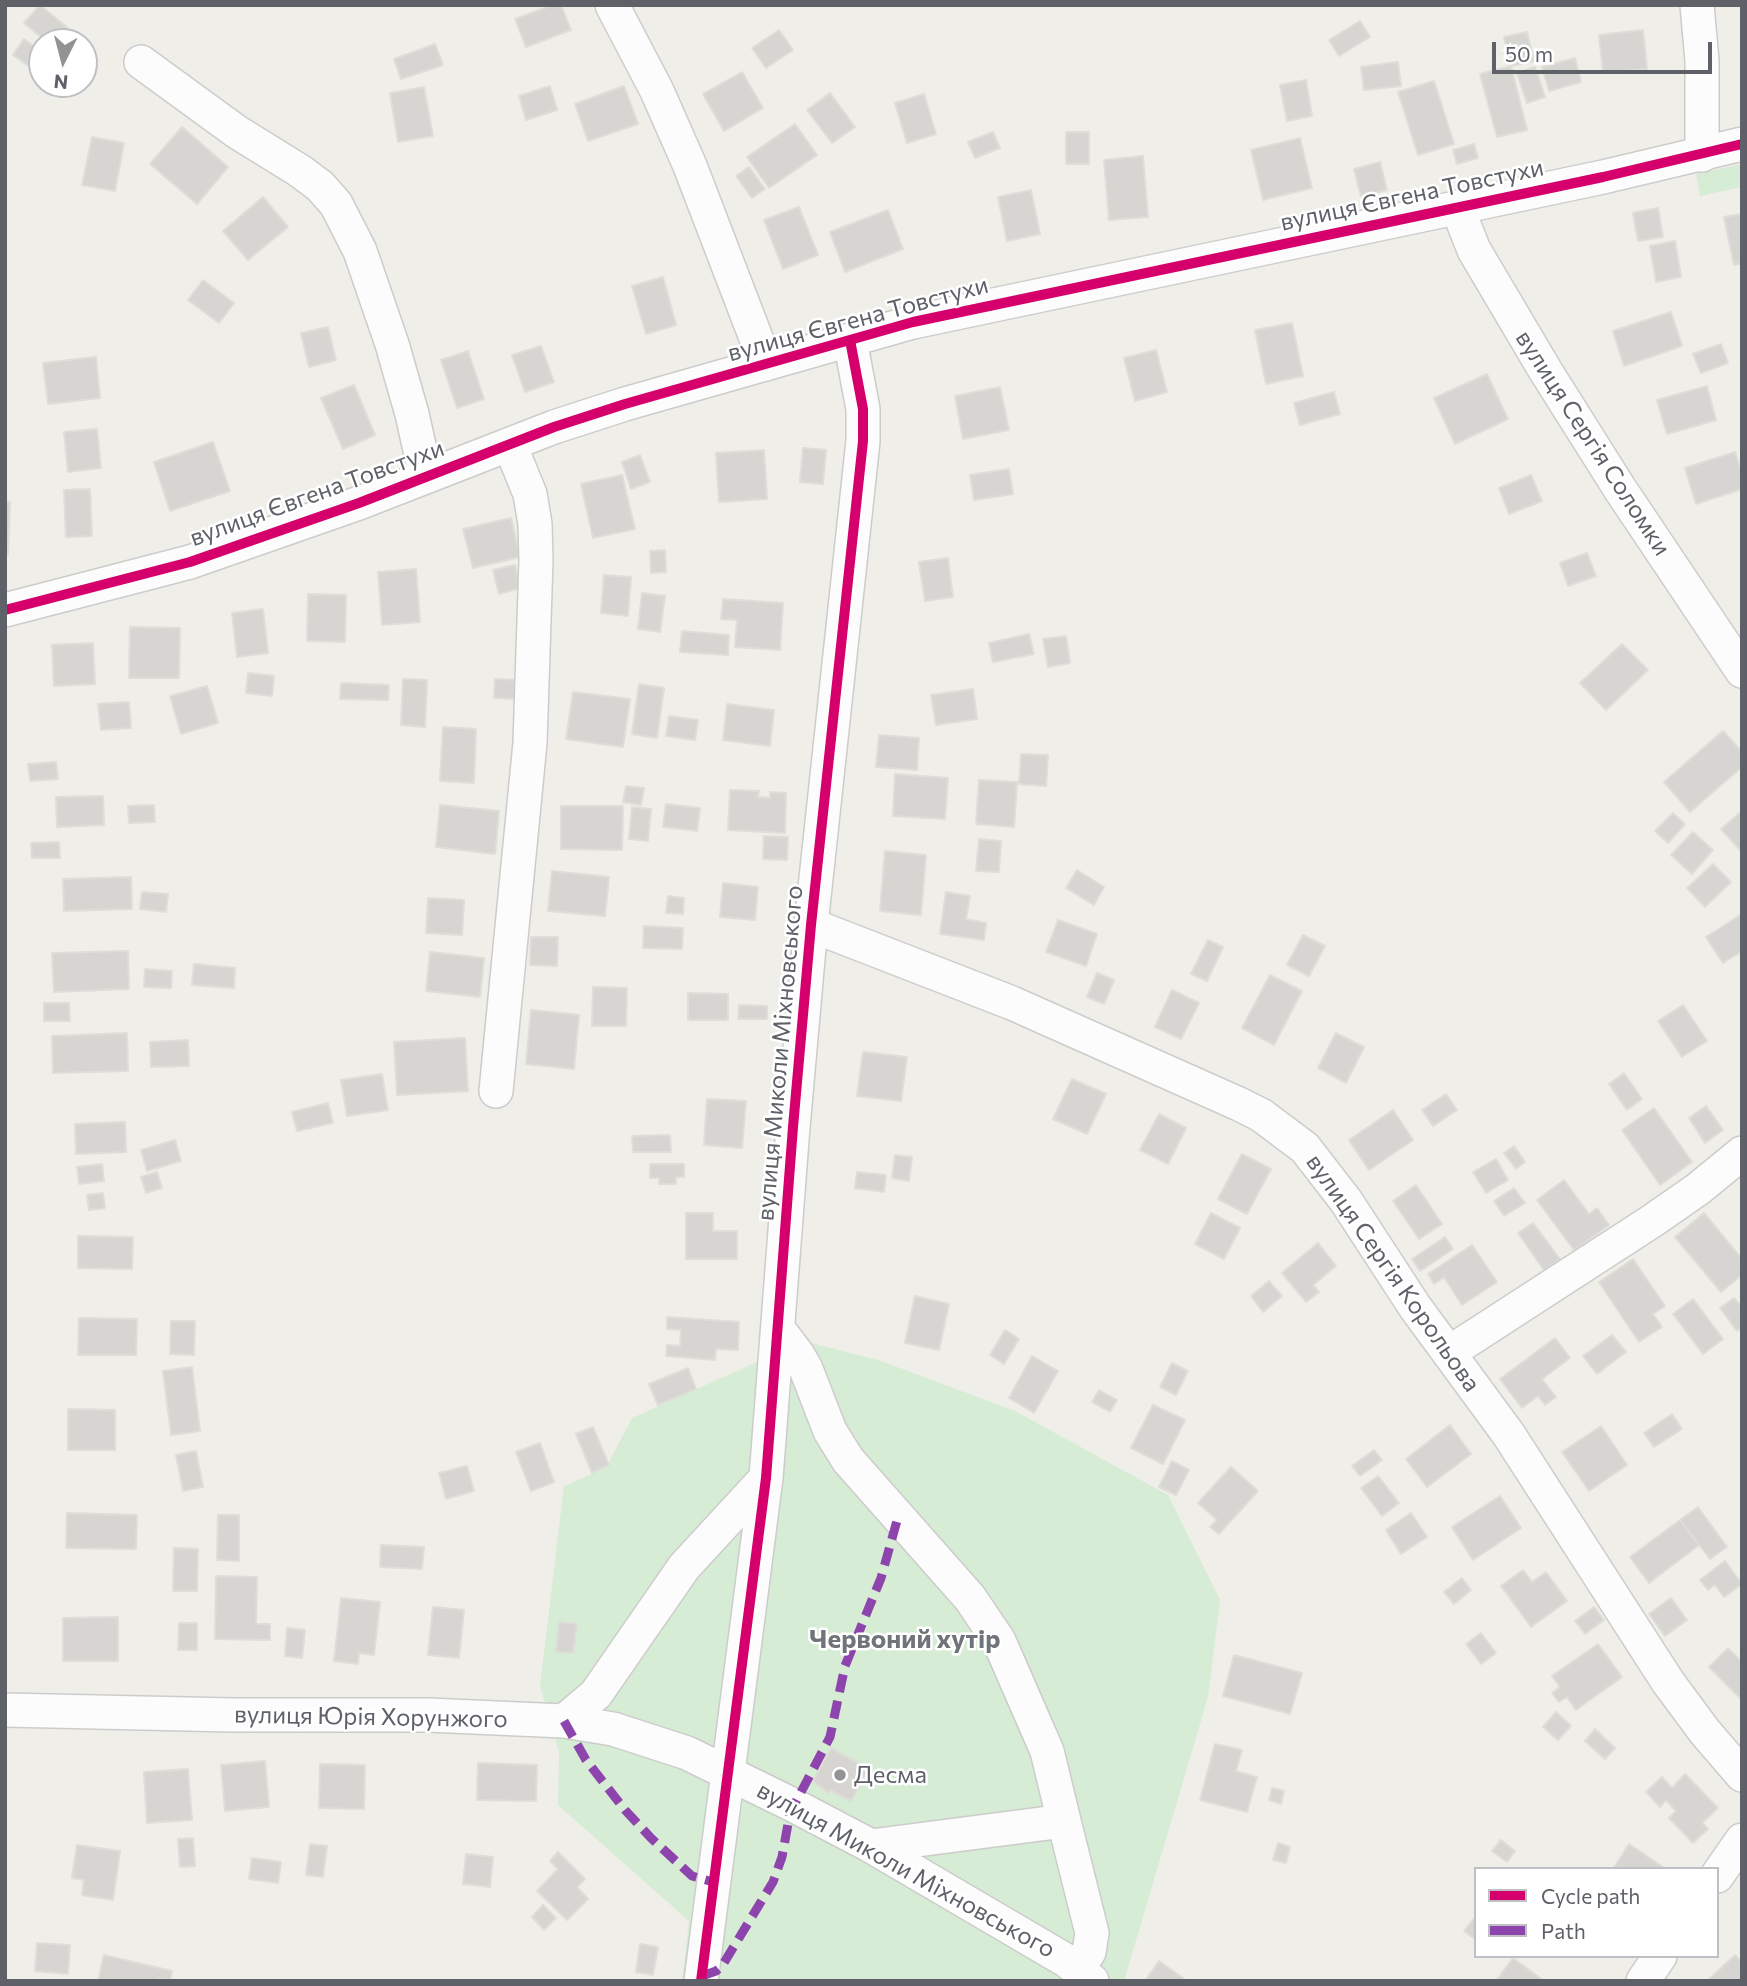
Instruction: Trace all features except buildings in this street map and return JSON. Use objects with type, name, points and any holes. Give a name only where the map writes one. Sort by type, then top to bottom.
[{"type":"street","points":[[612,5],[652,79],[690,166],[765,364]]},
{"type":"street","points":[[1696,5],[1702,61],[1702,155]]},
{"type":"street","name":"вулиця Євгена Товстухи","points":[[141,62],[210,113],[300,171],[320,186],[336,204],[360,251],[392,344],[426,477]]},
{"type":"street","name":"вулиця Євгена Товстухи","points":[[5,610],[190,562],[588,416],[850,340],[959,311],[1702,155],[1742,144]]},
{"type":"street","name":"вулиця Сергія Соломки","points":[[1457,207],[1474,250],[1531,347],[1620,489],[1742,671]]},
{"type":"street","name":"вулиця Миколи Міхновського","points":[[850,340],[863,409],[863,441],[811,925],[766,1478],[728,1771],[871,1846],[1085,1974]]},
{"type":"street","points":[[496,1091],[530,743],[536,560],[535,524],[530,494],[510,445]]},
{"type":"street","name":"вулиця Сергія Корольова","points":[[811,925],[1012,1003],[1261,1115],[1305,1148],[1325,1172],[1415,1307],[1535,1473],[1668,1682],[1742,1775]]},
{"type":"street","points":[[1450,1353],[1652,1221],[1698,1189],[1742,1153]]},
{"type":"street","points":[[779,1330],[806,1369],[830,1431],[848,1460],[970,1598],[999,1640],[1047,1751],[1092,1933],[1085,1974]]},
{"type":"street","points":[[564,1721],[596,1694],[691,1559],[766,1478]]},
{"type":"street","name":"вулиця Юрія Хорунжого","points":[[5,1710],[233,1715],[428,1715],[564,1721],[645,1738],[728,1771]]},
{"type":"street","points":[[701,1981],[728,1771]]},
{"type":"street","points":[[871,1846],[1064,1821]]},
{"type":"street","points":[[1719,1874],[1742,1840]]},
{"type":"street","points":[[1643,1981],[1659,1958]]},
{"type":"green space","points":[[1742,164],[1742,187],[1700,196],[1696,174]]},
{"type":"green space","points":[[804,1341],[881,1361],[1015,1411],[1168,1495],[1220,1600],[1208,1697],[1124,1981],[682,1981],[689,1921],[558,1805],[559,1752],[540,1686],[564,1486],[606,1468],[632,1418]]},
{"type":"marked path","points":[[702,1976],[722,1966],[773,1882],[782,1857],[790,1813],[830,1737],[845,1666],[881,1578],[898,1517]]},
{"type":"marked path","points":[[564,1721],[586,1760],[625,1810],[692,1876],[713,1882]]},
{"type":"cycle path","points":[[5,610],[190,562],[359,503],[554,427],[625,404],[913,322],[1603,177],[1742,144]]},
{"type":"cycle path","points":[[701,1981],[766,1478],[811,925],[863,441],[863,409],[850,340]]},
{"type":"place","name":"Десма","points":[[840,1775]]},
{"type":"district","name":"Червоний хутір","points":[[905,1639]]}]
